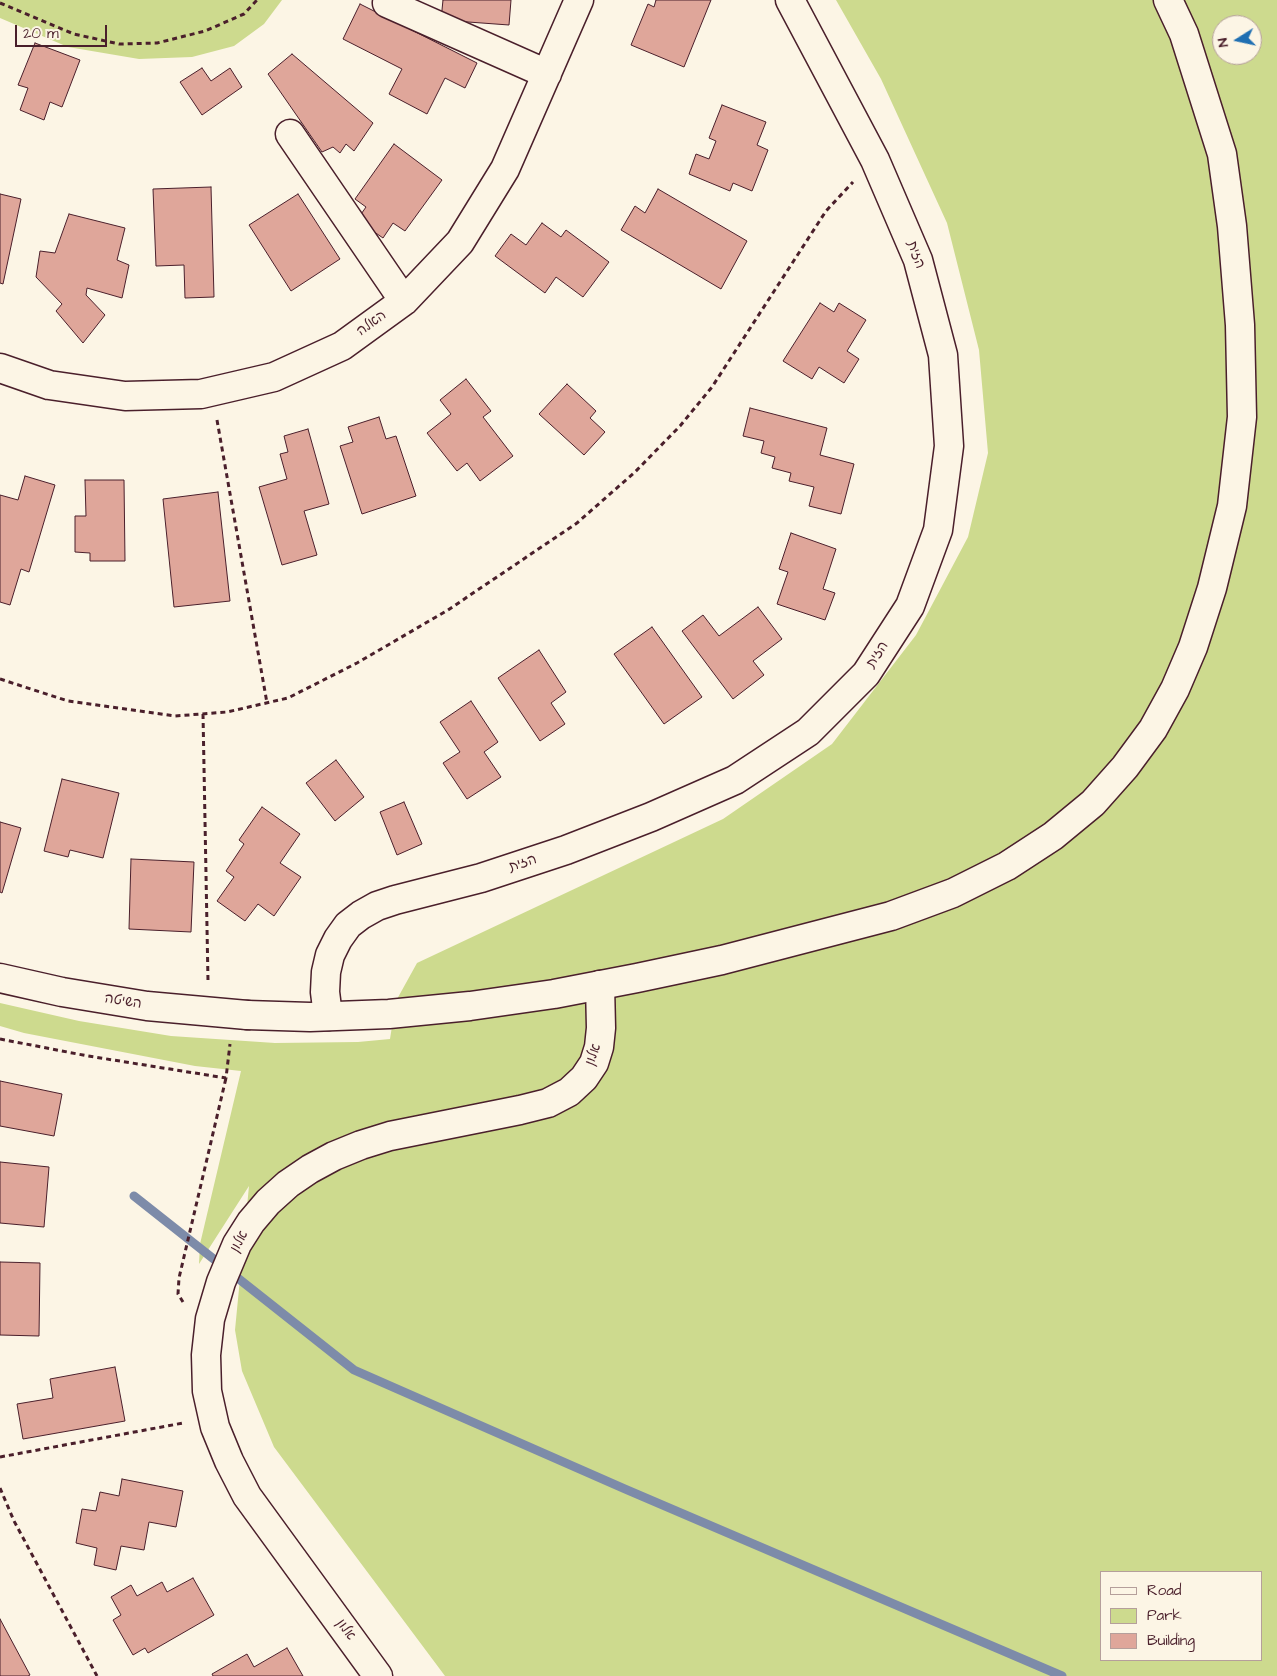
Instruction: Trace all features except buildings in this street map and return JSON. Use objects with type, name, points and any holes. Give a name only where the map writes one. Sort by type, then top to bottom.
[{"type":"street","name":"האלה","points":[[0,368],[49,384],[125,396],[201,394],[274,377],[342,346],[404,302],[460,242],[506,169],[579,0]]},
{"type":"street","name":"הזית","points":[[328,1016],[325,992],[326,972],[330,955],[348,925],[361,914],[394,900],[481,878],[566,850],[651,817],[734,780],[808,732],[866,674],[910,606],[938,530],[949,446],[943,355],[918,260],[875,160],[790,0]]},
{"type":"street","name":"השיטה","points":[[0,978],[62,992],[138,1005],[230,1014],[328,1016],[390,1014],[470,1006],[554,994],[722,960],[891,916],[953,893],[1007,866],[1053,836],[1092,803],[1125,768],[1153,729],[1175,689],[1193,647],[1212,588],[1232,506],[1242,417],[1240,325],[1232,226],[1222,154],[1184,34],[1168,0]]},
{"type":"street","points":[[387,4],[547,74]]},
{"type":"street","points":[[290,134],[404,302]]},
{"type":"street","name":"אלון","points":[[378,1676],[247,1496],[229,1462],[213,1417],[208,1391],[206,1355],[210,1319],[221,1282],[237,1244],[251,1222],[268,1202],[288,1184],[310,1169],[334,1156],[390,1136],[520,1110],[548,1102],[569,1092],[584,1078],[594,1064],[601,1028],[600,985]]},
{"type":"path","points":[[0,2],[74,34],[119,44],[156,43],[205,31],[244,14],[257,0]]},
{"type":"path","points":[[0,679],[68,701],[175,716],[227,712],[288,698],[357,663],[448,610],[577,523],[635,472],[680,426],[712,387],[826,211],[875,160]]},
{"type":"path","points":[[212,391],[267,703]]},
{"type":"path","points":[[203,714],[230,1014],[226,1078],[178,1278],[178,1294],[208,1341]]},
{"type":"path","points":[[0,1039],[88,1056],[226,1078]]},
{"type":"path","points":[[0,1457],[213,1417]]},
{"type":"path","points":[[0,1488],[14,1521],[97,1676]]},
{"type":"green space","points":[[0,0],[282,0],[264,24],[234,46],[192,57],[139,59],[68,47],[0,18]]},
{"type":"green space","points":[[836,0],[1277,0],[1277,1676],[445,1676],[274,1447],[242,1371],[235,1330],[249,1186],[199,1264],[200,1244],[241,1071],[195,1066],[24,1033],[0,1026],[0,1003],[79,1021],[171,1036],[275,1043],[358,1042],[390,1039],[396,1001],[417,963],[723,819],[832,744],[916,635],[968,537],[988,453],[979,350],[947,223],[881,79]]},
{"type":"waterway","points":[[134,1196],[354,1370],[625,1489],[1062,1676]]}]
